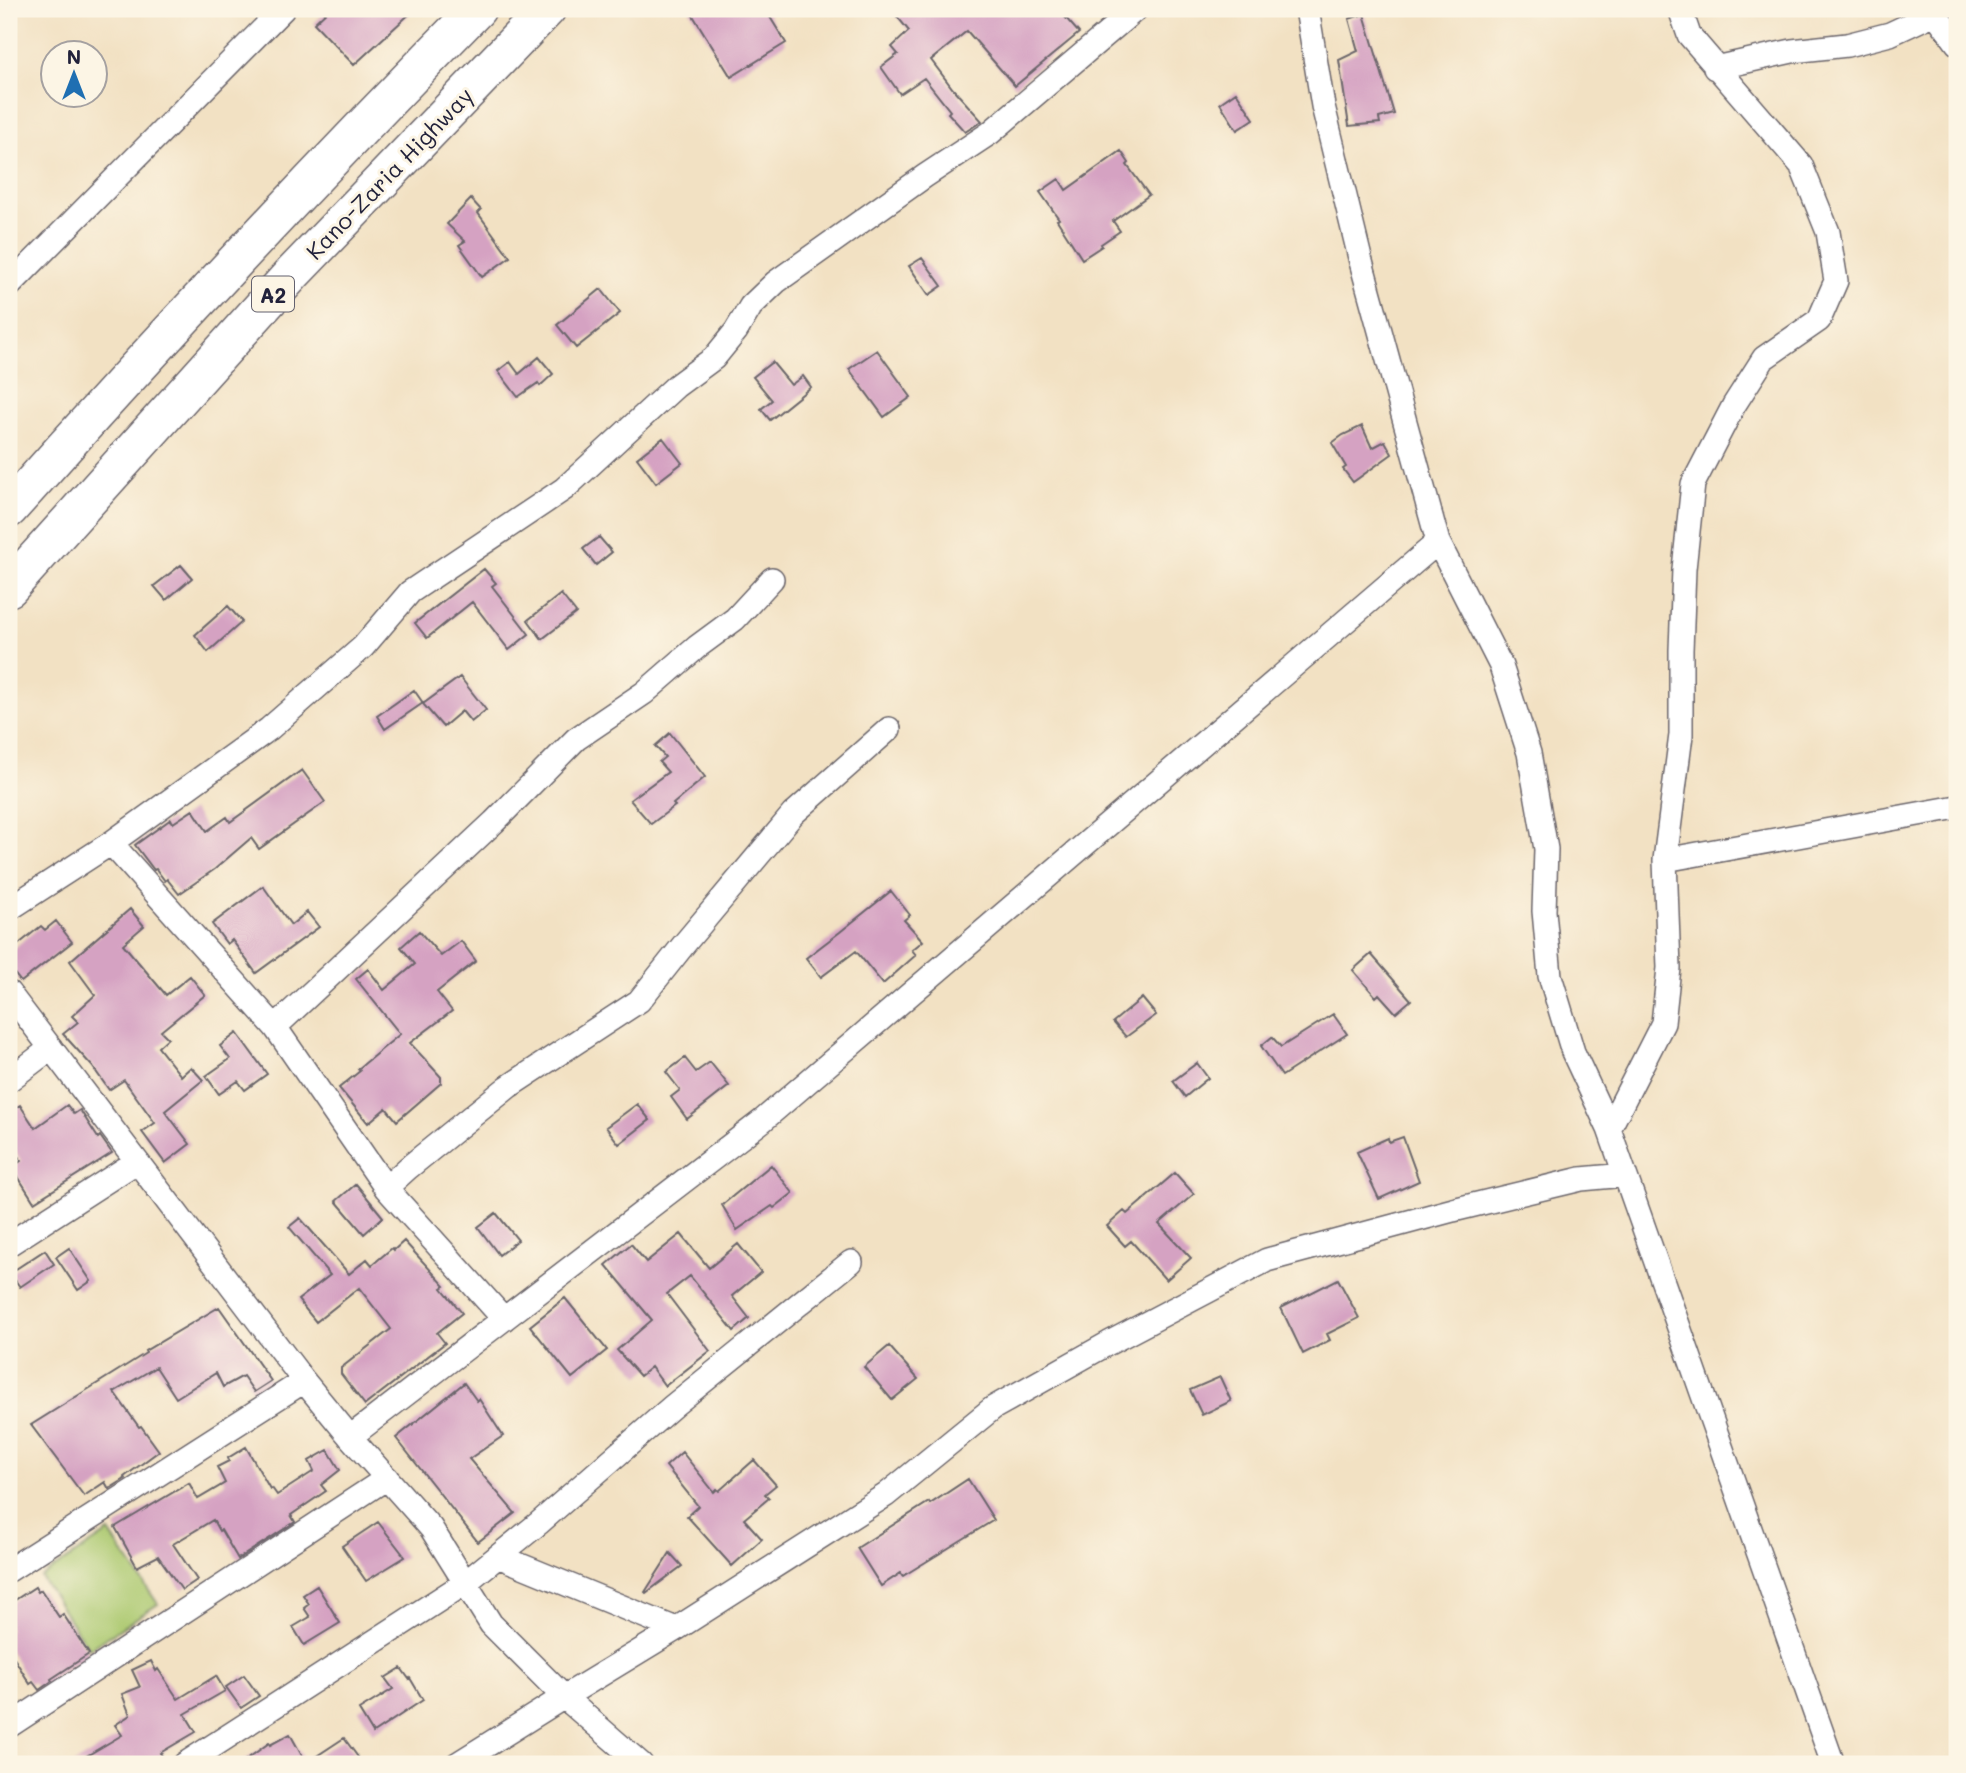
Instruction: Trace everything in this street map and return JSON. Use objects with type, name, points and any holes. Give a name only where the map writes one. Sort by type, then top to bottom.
[{"type":"highway","name":"A2","points":[[9,509],[337,152],[477,9]]},
{"type":"highway","name":"Kano-Zaria Highway","points":[[9,588],[291,275],[547,9]]},
{"type":"street","points":[[9,286],[283,9]]},
{"type":"street","points":[[9,909],[111,843],[269,729],[363,647],[410,592],[564,489],[676,386],[714,358],[736,331],[751,306],[776,282],[990,133],[1136,9]]},
{"type":"street","points":[[1307,9],[1323,106],[1357,246],[1438,542],[1501,666],[1529,753],[1546,849],[1544,911],[1550,976],[1573,1052],[1609,1129],[1833,1764]]},
{"type":"street","points":[[1609,1129],[1663,1023],[1669,968],[1665,860],[1681,735],[1684,569],[1693,484],[1734,405],[1764,358],[1819,320],[1836,281],[1828,232],[1801,164],[1689,35],[1679,9]]},
{"type":"street","points":[[1716,68],[1792,51],[1847,45],[1891,34],[1937,10],[1957,43]]},
{"type":"street","points":[[350,1437],[762,1121],[1438,542]]},
{"type":"street","points":[[275,1027],[494,822],[576,739],[644,693],[696,647],[736,620],[772,579]]},
{"type":"street","points":[[386,1188],[508,1087],[639,1001],[793,814],[889,729]]},
{"type":"street","points":[[1665,860],[1957,807]]},
{"type":"street","points":[[111,843],[275,1027],[386,1188],[504,1319]]},
{"type":"street","points":[[9,993],[304,1381],[431,1528],[491,1624],[564,1697],[641,1764]]},
{"type":"street","points":[[9,1080],[51,1048]]},
{"type":"street","points":[[9,1244],[136,1162]]},
{"type":"street","points":[[457,1764],[676,1629],[886,1494],[993,1408],[1267,1260],[1581,1179],[1625,1175]]},
{"type":"street","points":[[185,1764],[465,1583],[539,1523],[673,1406],[851,1262]]},
{"type":"street","points":[[9,1570],[304,1381]]},
{"type":"street","points":[[9,1726],[387,1478]]},
{"type":"street","points":[[498,1556],[676,1629]]},
{"type":"green space","points":[[109,1532],[158,1604],[89,1649],[41,1577]]},
{"type":"building","points":[[329,9],[415,9],[354,65],[314,23]]},
{"type":"building","points":[[689,9],[765,9],[786,43],[731,77]]},
{"type":"building","points":[[891,9],[1058,9],[1079,33],[1015,86],[967,31],[931,60],[982,121],[965,132],[924,78],[900,94],[881,67],[898,54],[892,47],[909,31]]},
{"type":"building","points":[[1364,14],[1394,114],[1379,118],[1380,123],[1349,126],[1339,60],[1358,51],[1349,19]]},
{"type":"building","points":[[1236,92],[1254,119],[1237,130],[1220,103]]},
{"type":"building","points":[[1121,151],[1129,163],[1127,165],[1149,195],[1113,221],[1120,231],[1082,259],[1040,192],[1059,179],[1066,190]]},
{"type":"building","points":[[471,199],[481,210],[478,213],[510,257],[482,277],[459,245],[465,241],[447,224]]},
{"type":"building","points":[[922,258],[942,286],[929,295],[909,266]]},
{"type":"building","points":[[601,289],[620,313],[576,348],[557,325]]},
{"type":"building","points":[[877,350],[911,397],[884,417],[849,369]]},
{"type":"building","points":[[539,357],[553,374],[540,386],[538,383],[518,397],[498,371],[510,362],[519,374]]},
{"type":"building","points":[[772,362],[791,385],[803,376],[811,387],[770,420],[761,409],[772,400],[753,377]]},
{"type":"building","points":[[1362,426],[1372,448],[1385,441],[1392,454],[1353,482],[1343,469],[1346,467],[1332,443]]},
{"type":"building","points":[[663,438],[682,463],[656,483],[637,458]]},
{"type":"building","points":[[599,537],[612,552],[596,565],[583,549]]},
{"type":"building","points":[[181,565],[192,578],[166,600],[154,586]]},
{"type":"building","points":[[484,569],[496,583],[492,586],[529,634],[509,650],[472,602],[427,638],[415,623]]},
{"type":"building","points":[[561,594],[576,613],[542,639],[528,620]]},
{"type":"building","points":[[228,606],[242,622],[208,652],[195,635]]},
{"type":"building","points":[[460,677],[486,710],[471,722],[462,711],[443,727],[423,704]]},
{"type":"building","points":[[414,690],[423,703],[385,729],[377,716]]},
{"type":"building","points":[[670,733],[705,777],[673,804],[675,806],[651,824],[630,800],[668,772],[659,762],[665,757],[655,746]]},
{"type":"building","points":[[302,770],[325,802],[259,849],[251,838],[215,869],[179,894],[167,879],[165,881],[156,869],[154,870],[135,845],[171,819],[173,823],[193,810],[207,831],[227,817],[230,822]]},
{"type":"building","points":[[263,886],[291,925],[307,912],[319,927],[256,973],[232,940],[227,944],[212,924]]},
{"type":"building","points":[[891,891],[910,915],[904,920],[923,941],[912,950],[916,955],[883,984],[856,951],[821,977],[806,958]]},
{"type":"building","points":[[130,909],[144,926],[123,944],[166,995],[190,976],[205,995],[161,1031],[168,1038],[158,1047],[181,1076],[191,1067],[203,1080],[165,1111],[190,1144],[165,1163],[142,1132],[155,1123],[124,1080],[109,1090],[63,1034],[78,1022],[72,1016],[95,995],[70,961]]},
{"type":"building","points":[[56,921],[72,942],[21,982],[9,967],[9,952],[41,926],[45,930]]},
{"type":"building","points":[[419,931],[441,956],[461,941],[476,961],[437,992],[452,1011],[410,1043],[441,1077],[441,1083],[397,1121],[386,1108],[368,1123],[339,1088],[400,1034],[356,979],[368,969],[384,990],[415,964],[401,947]]},
{"type":"building","points":[[1371,954],[1411,1000],[1396,1013],[1379,994],[1376,997],[1353,970]]},
{"type":"building","points":[[1142,998],[1156,1015],[1126,1037],[1113,1022]]},
{"type":"building","points":[[1333,1014],[1347,1034],[1282,1076],[1261,1046],[1272,1037],[1281,1047]]},
{"type":"building","points":[[237,1033],[267,1074],[245,1090],[238,1081],[219,1094],[206,1076],[230,1059],[220,1046]]},
{"type":"building","points":[[685,1058],[696,1072],[710,1062],[729,1086],[687,1119],[671,1097],[680,1090],[666,1072]]},
{"type":"building","points":[[1197,1063],[1208,1078],[1185,1097],[1173,1081]]},
{"type":"building","points":[[637,1104],[650,1120],[619,1144],[606,1127]]},
{"type":"building","points":[[20,1105],[35,1128],[67,1105],[74,1114],[80,1110],[98,1138],[100,1136],[112,1153],[34,1202],[12,1167],[21,1161],[9,1141],[9,1112]]},
{"type":"building","points":[[1403,1137],[1419,1181],[1379,1199],[1357,1152],[1388,1138],[1389,1142]]},
{"type":"building","points":[[771,1165],[793,1193],[737,1230],[722,1205]]},
{"type":"building","points":[[1175,1173],[1194,1194],[1159,1224],[1191,1258],[1166,1280],[1131,1241],[1125,1246],[1107,1226],[1124,1211],[1127,1214]]},
{"type":"building","points":[[356,1184],[383,1217],[364,1234],[336,1201]]},
{"type":"building","points":[[496,1213],[518,1240],[499,1255],[478,1227]]},
{"type":"building","points":[[300,1218],[349,1274],[367,1259],[372,1265],[404,1241],[445,1286],[442,1288],[462,1313],[437,1333],[445,1343],[365,1405],[341,1374],[341,1368],[391,1329],[359,1288],[316,1322],[298,1300],[330,1275],[289,1227]]},
{"type":"building","points":[[681,1234],[709,1268],[738,1244],[761,1272],[732,1296],[749,1318],[734,1331],[690,1276],[667,1294],[710,1351],[665,1386],[651,1367],[640,1376],[617,1350],[652,1320],[606,1265],[631,1244],[646,1262]]},
{"type":"building","points":[[69,1248],[91,1281],[78,1290],[56,1257]]},
{"type":"building","points":[[45,1250],[54,1264],[20,1287],[10,1273]]},
{"type":"building","points":[[1338,1279],[1359,1318],[1327,1334],[1330,1340],[1303,1354],[1281,1308]]},
{"type":"building","points":[[565,1298],[607,1350],[572,1378],[530,1326]]},
{"type":"building","points":[[219,1307],[271,1381],[254,1392],[243,1376],[223,1387],[216,1373],[176,1398],[156,1367],[114,1392],[159,1451],[109,1489],[105,1482],[84,1496],[31,1425]]},
{"type":"building","points":[[889,1346],[918,1379],[892,1400],[864,1367]]},
{"type":"building","points":[[1220,1377],[1231,1401],[1202,1415],[1190,1390]]},
{"type":"building","points":[[464,1383],[477,1401],[479,1399],[503,1436],[469,1459],[515,1513],[478,1542],[396,1438]]},
{"type":"building","points":[[246,1447],[270,1489],[277,1495],[314,1471],[309,1461],[328,1450],[340,1470],[321,1485],[326,1491],[291,1515],[295,1522],[238,1559],[213,1520],[173,1544],[197,1580],[182,1590],[158,1556],[137,1567],[115,1527],[189,1483],[198,1499],[225,1483],[217,1467]]},
{"type":"building","points":[[682,1452],[714,1492],[717,1489],[719,1491],[754,1460],[776,1485],[765,1494],[769,1498],[744,1519],[762,1539],[732,1566],[687,1516],[698,1506],[666,1466]]},
{"type":"building","points":[[968,1479],[994,1520],[903,1576],[901,1573],[881,1586],[857,1548]]},
{"type":"building","points":[[378,1522],[405,1557],[366,1581],[342,1546]]},
{"type":"building","points":[[670,1553],[682,1566],[646,1593],[645,1592]]},
{"type":"building","points":[[317,1586],[340,1623],[304,1645],[293,1627],[310,1617],[304,1608],[309,1604],[303,1595]]},
{"type":"building","points":[[35,1587],[38,1592],[41,1590],[59,1617],[63,1614],[89,1654],[39,1690],[33,1682],[30,1684],[9,1650],[9,1604]]},
{"type":"building","points":[[151,1661],[178,1699],[216,1676],[225,1691],[185,1714],[196,1732],[160,1753],[163,1757],[152,1764],[73,1764],[122,1735],[115,1725],[130,1715],[122,1694],[140,1687],[132,1670]]},
{"type":"building","points":[[401,1668],[423,1700],[373,1733],[359,1710],[393,1689],[385,1678]]},
{"type":"building","points":[[244,1675],[259,1696],[241,1708],[226,1687]]},
{"type":"building","points":[[290,1734],[306,1763],[344,1738],[363,1764],[240,1764],[269,1743],[270,1745]]}]
